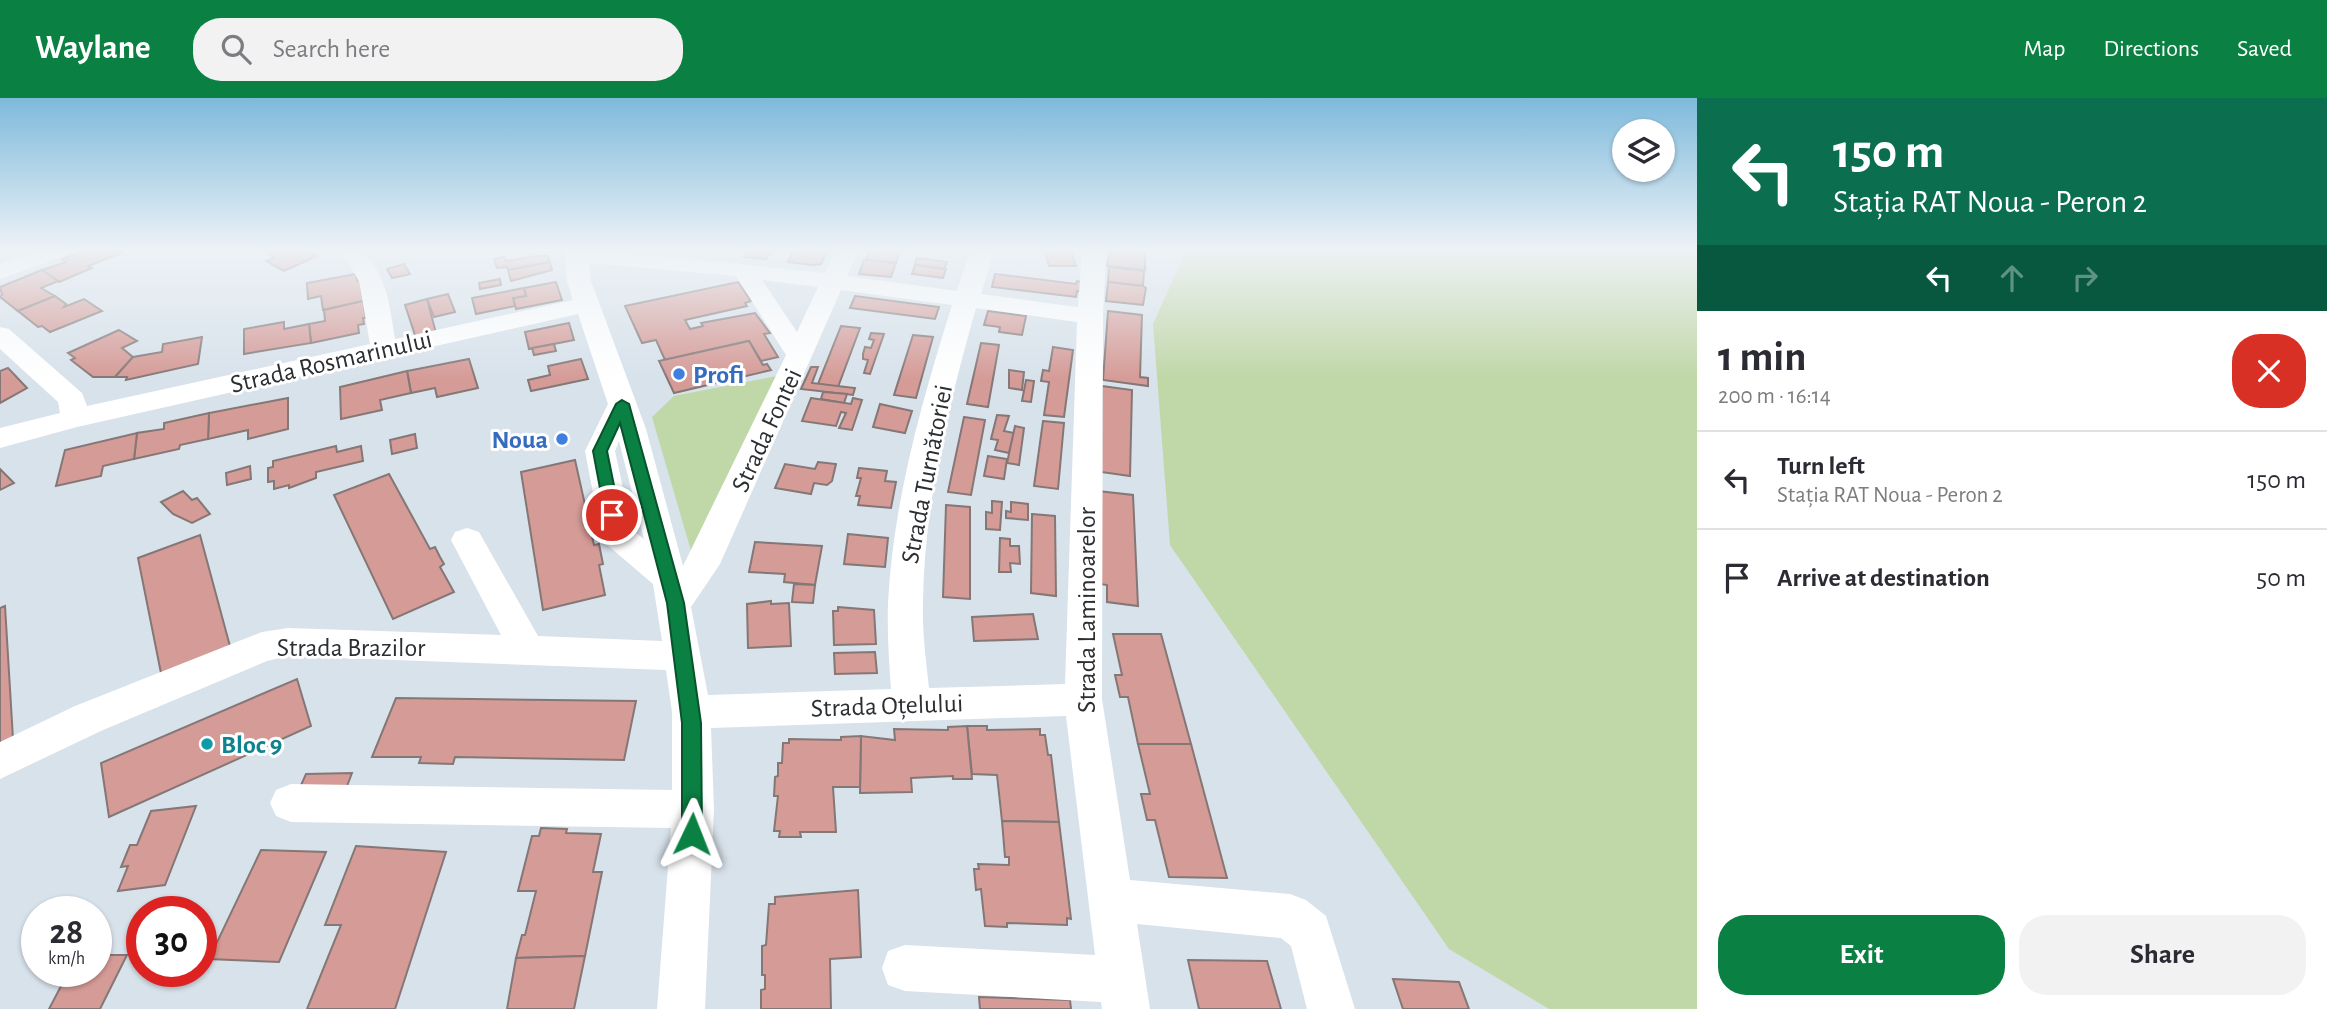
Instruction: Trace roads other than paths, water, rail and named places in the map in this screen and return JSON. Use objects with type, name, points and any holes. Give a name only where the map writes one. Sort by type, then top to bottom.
[{"type":"street","points":[[373,294],[384,349]]},
{"type":"street","points":[[584,294],[627,417],[670,579],[691,712],[693,809],[681,1009]]},
{"type":"street","points":[[759,294],[800,356]]},
{"type":"street","name":"Strada Fontei","points":[[670,579],[703,564],[829,294]]},
{"type":"street","points":[[923,294],[1090,316]]},
{"type":"street","name":"Strada Turnătoriei","points":[[911,703],[906,593],[913,523],[926,453],[967,294]]},
{"type":"street","name":"Strada Laminoarelor","points":[[1091,294],[1083,699],[1124,995]]},
{"type":"street","name":"Strada Rosmarinului","points":[[0,438],[75,418],[587,304]]},
{"type":"street","points":[[0,335],[72,399],[75,418]]},
{"type":"street","points":[[627,417],[600,451],[617,535],[670,579]]},
{"type":"street","points":[[467,540],[527,650]]},
{"type":"street","name":"Strada Brazilor","points":[[0,761],[89,718],[262,647],[288,642],[683,656]]},
{"type":"street","name":"Strada Oțelului","points":[[691,712],[1083,699]]},
{"type":"street","points":[[291,803],[693,809]]},
{"type":"street","points":[[1110,900],[1290,916],[1310,932],[1331,1009]]},
{"type":"street","points":[[905,968],[1124,995]]},
{"type":"place","name":"Profi","points":[[679,374]]},
{"type":"place","name":"Noua","points":[[562,439]]},
{"type":"place","name":"Bloc 9","points":[[207,744]]}]
